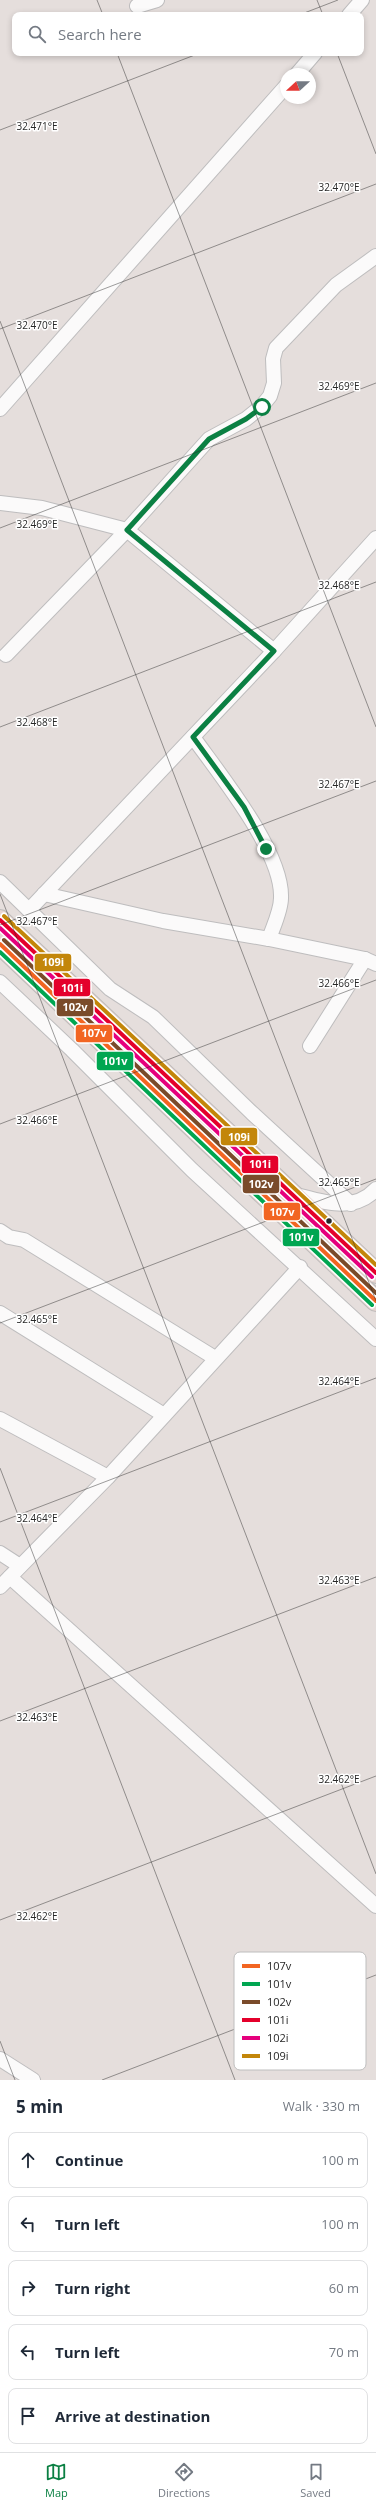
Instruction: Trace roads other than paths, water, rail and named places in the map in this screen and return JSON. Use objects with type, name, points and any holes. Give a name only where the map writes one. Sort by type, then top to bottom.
[{"type":"highway","points":[[0,920],[290,1194],[376,1273]]},
{"type":"highway","points":[[0,944],[376,1301]]},
{"type":"street","points":[[137,6],[157,0]]},
{"type":"street","points":[[352,12],[362,0]]},
{"type":"street","points":[[302,68],[312,56]]},
{"type":"street","points":[[0,409],[280,93]]},
{"type":"street","points":[[6,655],[127,530],[209,439],[246,419],[262,407],[270,396],[274,383],[273,359],[276,348],[336,285],[376,256]]},
{"type":"street","points":[[0,503],[42,508],[127,530],[274,651]]},
{"type":"street","points":[[29,910],[274,651],[376,538]]},
{"type":"street","points":[[193,737],[244,807],[276,867],[281,884],[281,900],[269,939]]},
{"type":"street","points":[[0,882],[110,989],[159,1022],[252,1113],[351,1204]]},
{"type":"street","points":[[44,894],[163,922],[269,939],[372,960],[310,1046]]},
{"type":"street","points":[[0,982],[72,1050],[192,1170],[300,1267],[376,1339]]},
{"type":"street","points":[[290,1194],[335,1204],[351,1204],[364,1199],[376,1188]]},
{"type":"street","points":[[0,1231],[9,1237],[24,1240],[215,1358]]},
{"type":"street","points":[[300,1267],[215,1358],[108,1477],[5,1582],[376,1906]]},
{"type":"street","points":[[0,1313],[164,1415]]},
{"type":"street","points":[[0,1419],[108,1477]]},
{"type":"street","points":[[0,1553],[20,1566]]},
{"type":"street","points":[[0,2059],[33,2080]]}]
